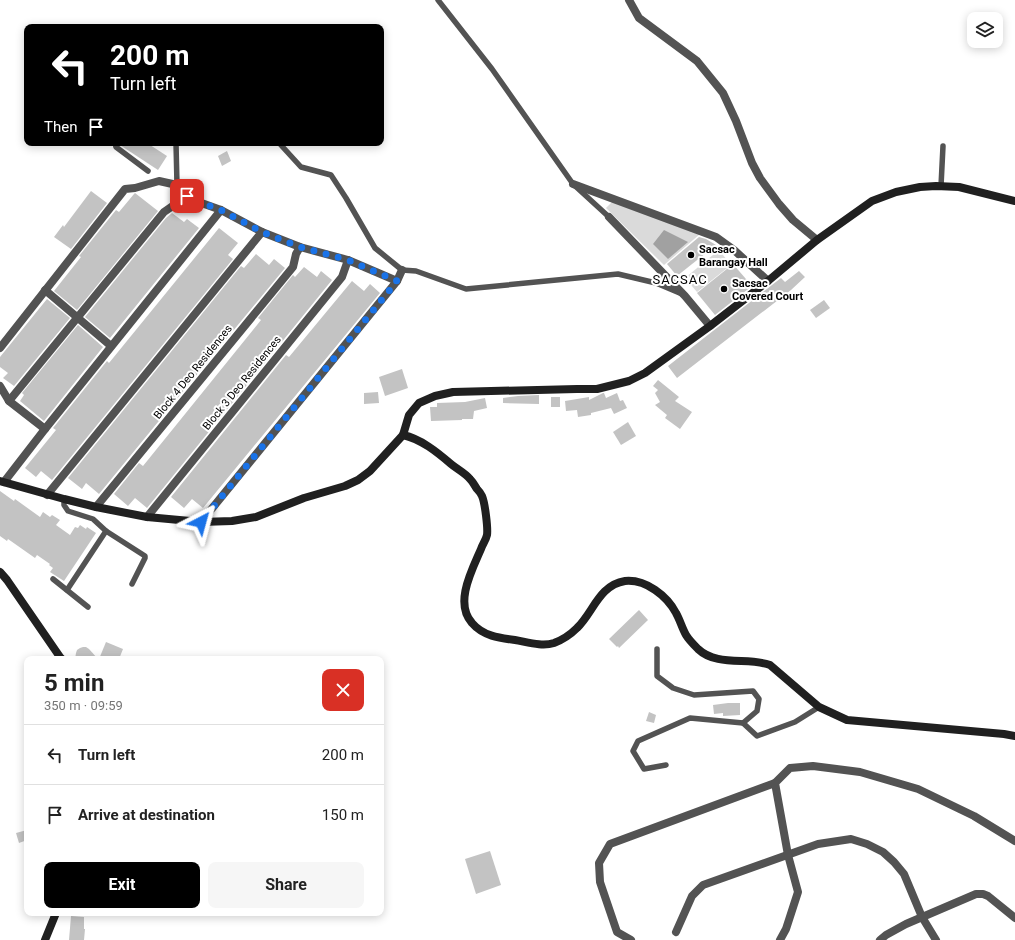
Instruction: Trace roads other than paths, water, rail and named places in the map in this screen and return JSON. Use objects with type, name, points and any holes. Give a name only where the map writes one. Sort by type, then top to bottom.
[{"type":"street","points":[[629,0],[640,18],[697,61],[723,93],[760,178],[793,220],[817,240]]},
{"type":"street","points":[[0,348],[126,188],[135,188],[159,182],[178,185],[187,196],[221,210],[262,232],[300,247],[348,260],[397,281]]},
{"type":"street","points":[[573,184],[716,237],[734,250],[768,281]]},
{"type":"street","points":[[221,210],[2,482],[96,507],[147,516],[201,522],[232,521],[256,517],[304,498],[345,486],[358,480],[370,471],[403,435],[409,415],[416,407],[420,403],[435,396],[453,392],[596,389],[629,381],[645,374],[768,281],[817,240],[872,201],[896,192],[920,187],[941,186],[959,187],[1015,201]]},
{"type":"street","points":[[9,401],[164,212],[187,196]]},
{"type":"street","points":[[609,217],[685,296],[710,326]]},
{"type":"street","points":[[47,495],[262,232]]},
{"type":"street","name":"Block 4 Deo Residences","points":[[96,507],[293,267],[296,254],[300,247]]},
{"type":"street","name":"Block 3 Deo Residences","points":[[147,516],[342,278],[348,260]]},
{"type":"street","points":[[201,522],[397,281],[402,270]]},
{"type":"street","points":[[46,290],[111,346]]},
{"type":"street","points":[[0,386],[9,401],[45,429]]},
{"type":"street","points":[[403,435],[411,437],[438,453],[470,479],[482,496],[486,510],[487,535],[466,588],[464,609],[472,623],[483,632],[492,636],[522,641],[546,644],[554,643],[568,636],[578,628],[604,591],[616,583],[636,581],[650,587],[663,596],[672,606],[686,635],[698,650],[710,657],[724,660],[764,663],[770,665],[819,707],[847,720],[1015,736]]},
{"type":"street","points":[[0,572],[12,586],[59,656]]},
{"type":"street","points":[[632,940],[617,932],[600,882],[599,863],[610,844],[775,783],[790,768],[813,766],[860,772],[918,790],[974,816],[1015,841]]},
{"type":"street","points":[[775,783],[788,856],[798,892],[786,930],[780,940]]},
{"type":"street","points":[[676,932],[692,896],[703,885],[788,856],[818,844],[851,839],[867,844],[883,852],[894,862],[904,874],[922,917],[936,940]]},
{"type":"street","points":[[880,940],[906,924],[976,894],[988,896],[1015,918]]},
{"type":"street","points":[[45,940],[55,916]]},
{"type":"lane","points":[[438,0],[492,69],[573,184],[609,217]]},
{"type":"lane","points":[[116,146],[148,171]]},
{"type":"lane","points":[[176,146],[178,185]]},
{"type":"lane","points":[[282,146],[301,167],[330,175],[346,198],[375,248],[402,270],[416,271],[466,289],[618,274],[656,283],[685,296]]},
{"type":"lane","points":[[941,186],[943,146]]},
{"type":"lane","points":[[64,499],[64,505],[68,511],[93,519],[106,532],[145,556],[132,584]]},
{"type":"lane","points":[[67,590],[106,532]]},
{"type":"lane","points":[[53,579],[88,606]]},
{"type":"lane","points":[[657,648],[657,676],[673,688],[694,695],[753,691],[759,699],[757,711],[743,723]]},
{"type":"lane","points":[[666,765],[644,770],[633,751],[638,741],[690,718],[743,723],[757,736],[795,722],[819,707]]},
{"type":"place","name":"Sacsac Barangay Hall","points":[[691,255]]},
{"type":"place","name":"Sacsac Covered Court","points":[[724,289]]},
{"type":"district","name":"SACSAC","points":[[680,279]]}]
